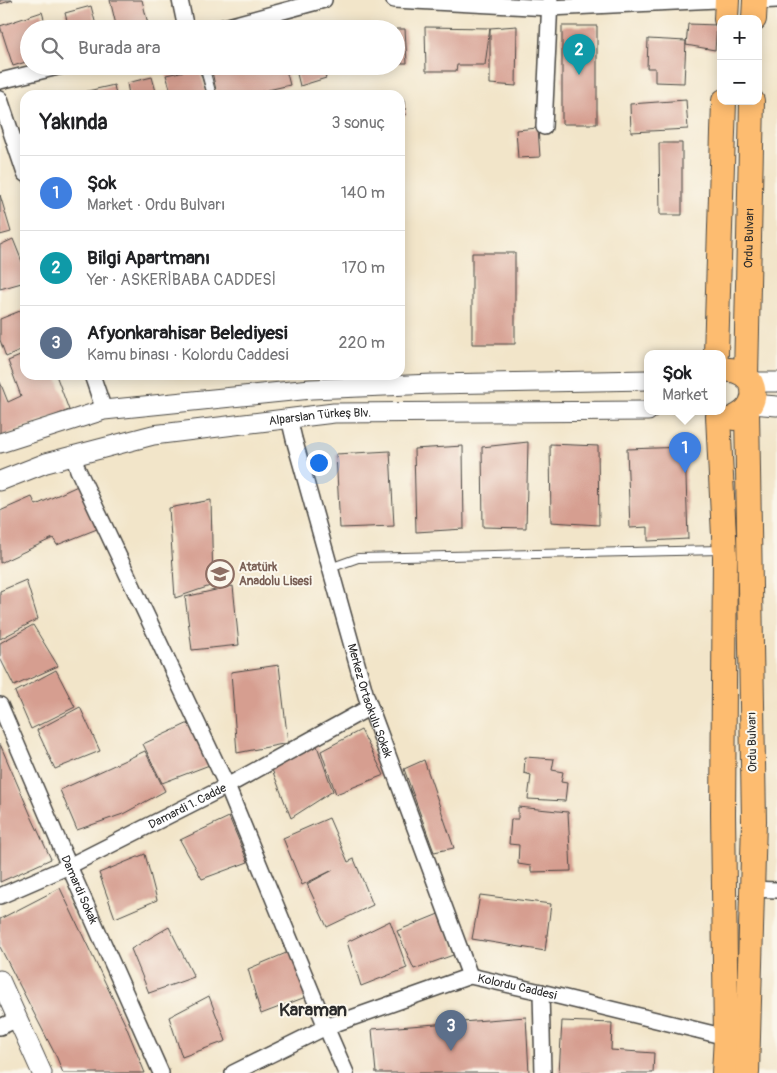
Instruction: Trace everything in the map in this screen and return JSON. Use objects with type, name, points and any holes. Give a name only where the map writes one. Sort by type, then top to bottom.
[{"type":"main road","points":[[726,15],[727,0]]},
{"type":"main road","points":[[716,350],[724,105]]},
{"type":"main road","name":"Ordu Bulvarı","points":[[746,1073],[754,821],[749,393],[752,105]]},
{"type":"main road","points":[[718,415],[734,418],[741,415],[749,393],[740,372],[726,370]]},
{"type":"main road","points":[[715,415],[724,550],[723,814],[726,1037],[724,1073]]},
{"type":"street","points":[[180,0],[184,20]]},
{"type":"street","points":[[250,20],[324,0]]},
{"type":"street","points":[[394,0],[550,4],[717,0]]},
{"type":"street","points":[[544,127],[550,4]]},
{"type":"street","points":[[0,81],[25,75]]},
{"type":"street","points":[[0,99],[20,159]]},
{"type":"street","points":[[94,380],[104,410]]},
{"type":"street","points":[[0,444],[104,410],[311,389],[433,384],[644,380]]},
{"type":"street","points":[[749,393],[777,382]]},
{"type":"street","points":[[749,393],[777,406]]},
{"type":"street","name":"Alparslan Türkeş Blv.","points":[[0,481],[46,463],[153,435],[334,413],[644,411]]},
{"type":"street","name":"Merkez Ortaokulu Sokak","points":[[289,418],[296,449],[370,707],[470,976]]},
{"type":"street","points":[[73,456],[227,786],[346,1073]]},
{"type":"street","name":"Damardi Sokak","points":[[0,705],[161,1073]]},
{"type":"street","name":"Damardi 1. Cadde","points":[[0,896],[69,866],[227,786],[370,707]]},
{"type":"street","points":[[752,890],[777,890]]},
{"type":"street","name":"Kolordu Caddesi","points":[[233,1073],[326,1027],[470,976],[726,1037]]},
{"type":"street","points":[[0,980],[42,1073]]},
{"type":"street","points":[[541,992],[544,1073]]},
{"type":"street","points":[[0,1027],[18,1019]]},
{"type":"lane","points":[[206,75],[211,90]]},
{"type":"lane","points":[[330,568],[358,558],[724,550]]},
{"type":"building","points":[[0,0],[13,0],[0,4]]},
{"type":"building","points":[[110,0],[142,0],[147,20],[115,20]]},
{"type":"building","points":[[91,6],[95,20],[67,20],[65,13]]},
{"type":"building","points":[[42,12],[44,20],[20,20],[20,64],[13,66],[0,26]]},
{"type":"building","points":[[688,24],[717,25],[715,50],[686,45]]},
{"type":"building","points":[[517,26],[516,86],[490,84],[490,28]]},
{"type":"building","points":[[562,26],[597,26],[597,124],[562,124]]},
{"type":"building","points":[[425,27],[490,28],[485,65],[457,65],[456,71],[426,71]]},
{"type":"building","points":[[405,29],[407,63],[405,63]]},
{"type":"building","points":[[648,39],[686,41],[684,83],[655,82],[655,68],[647,68]]},
{"type":"building","points":[[166,75],[201,75],[206,90],[170,90]]},
{"type":"building","points":[[213,75],[287,75],[290,85],[268,90],[216,90]]},
{"type":"building","points":[[297,75],[325,75],[326,78],[300,86]]},
{"type":"building","points":[[152,77],[156,90],[128,90],[127,83]]},
{"type":"building","points":[[114,85],[115,90],[92,90]]},
{"type":"building","points":[[686,100],[688,129],[631,132],[630,104]]},
{"type":"building","points":[[538,128],[540,157],[518,158],[516,130]]},
{"type":"building","points":[[659,143],[682,143],[682,215],[660,215]]},
{"type":"building","points":[[0,195],[11,232],[0,235]]},
{"type":"building","points":[[13,239],[20,256],[20,283],[0,289],[0,245]]},
{"type":"building","points":[[472,253],[515,253],[515,344],[472,344]]},
{"type":"building","points":[[20,311],[20,351],[6,357],[0,340],[0,319]]},
{"type":"building","points":[[20,356],[20,380],[58,380],[69,410],[0,437],[0,382],[8,402],[21,396],[8,361]]},
{"type":"building","points":[[528,442],[526,528],[483,527],[482,447]]},
{"type":"building","points":[[550,444],[598,446],[599,525],[551,522]]},
{"type":"building","points":[[463,446],[464,529],[416,532],[414,449]]},
{"type":"building","points":[[685,447],[688,539],[648,541],[648,527],[630,528],[627,449]]},
{"type":"building","points":[[390,451],[394,526],[340,528],[336,454]]},
{"type":"building","points":[[82,484],[102,527],[57,545],[53,538],[0,563],[0,511],[32,497],[36,505]]},
{"type":"building","points":[[211,500],[213,585],[175,598],[169,508]]},
{"type":"building","points":[[26,580],[38,619],[0,639],[0,591]]},
{"type":"building","points":[[233,586],[239,645],[192,650],[185,597]]},
{"type":"building","points":[[33,625],[58,666],[14,686],[0,658],[0,643]]},
{"type":"building","points":[[279,665],[288,743],[237,753],[231,672]]},
{"type":"building","points":[[56,670],[75,707],[31,729],[15,692]]},
{"type":"building","points":[[80,707],[100,751],[55,769],[37,730]]},
{"type":"building","points":[[191,722],[212,764],[162,783],[143,744]]},
{"type":"building","points":[[361,730],[384,775],[336,794],[321,751]]},
{"type":"building","points":[[316,743],[333,791],[291,818],[271,767]]},
{"type":"building","points":[[0,744],[51,859],[0,882]]},
{"type":"building","points":[[145,751],[165,791],[123,814],[77,830],[60,790]]},
{"type":"building","points":[[525,757],[554,759],[552,770],[563,772],[561,782],[567,783],[565,801],[528,799],[531,775],[524,773]]},
{"type":"building","points":[[424,760],[454,848],[434,852],[404,769]]},
{"type":"building","points":[[518,807],[568,812],[571,871],[531,872],[531,866],[518,864],[519,845],[509,844],[511,819],[518,819]]},
{"type":"building","points":[[229,817],[248,862],[202,879],[180,840]]},
{"type":"building","points":[[329,818],[348,862],[354,859],[373,905],[327,927],[307,884],[333,870],[302,885],[283,838]]},
{"type":"building","points":[[145,854],[157,900],[115,918],[99,873]]},
{"type":"building","points":[[60,888],[126,1026],[145,1073],[63,1073],[0,947],[0,919]]},
{"type":"building","points":[[480,895],[551,904],[545,951],[472,939]]},
{"type":"building","points":[[441,913],[456,954],[414,969],[397,931]]},
{"type":"building","points":[[390,921],[407,968],[361,986],[347,942]]},
{"type":"building","points":[[169,927],[194,977],[149,993],[131,949]]},
{"type":"building","points":[[291,951],[311,995],[261,1014],[248,969]]},
{"type":"building","points":[[209,996],[226,1041],[182,1057],[169,1017]]},
{"type":"building","points":[[526,1017],[529,1073],[376,1073],[372,1029]]},
{"type":"building","points":[[562,1021],[612,1023],[611,1050],[654,1053],[653,1073],[559,1073]]},
{"type":"place","name":"Bilgi Apartmanı","points":[[579,75]]},
{"type":"place","name":"Şok","points":[[685,473]]},
{"type":"place","name":"Atatürk Anadolu Lisesi","points":[[220,574]]},
{"type":"place","name":"Afyonkarahisar Belediyesi","points":[[451,1051]]},
{"type":"district","name":"Karaman","points":[[313,1010]]}]
